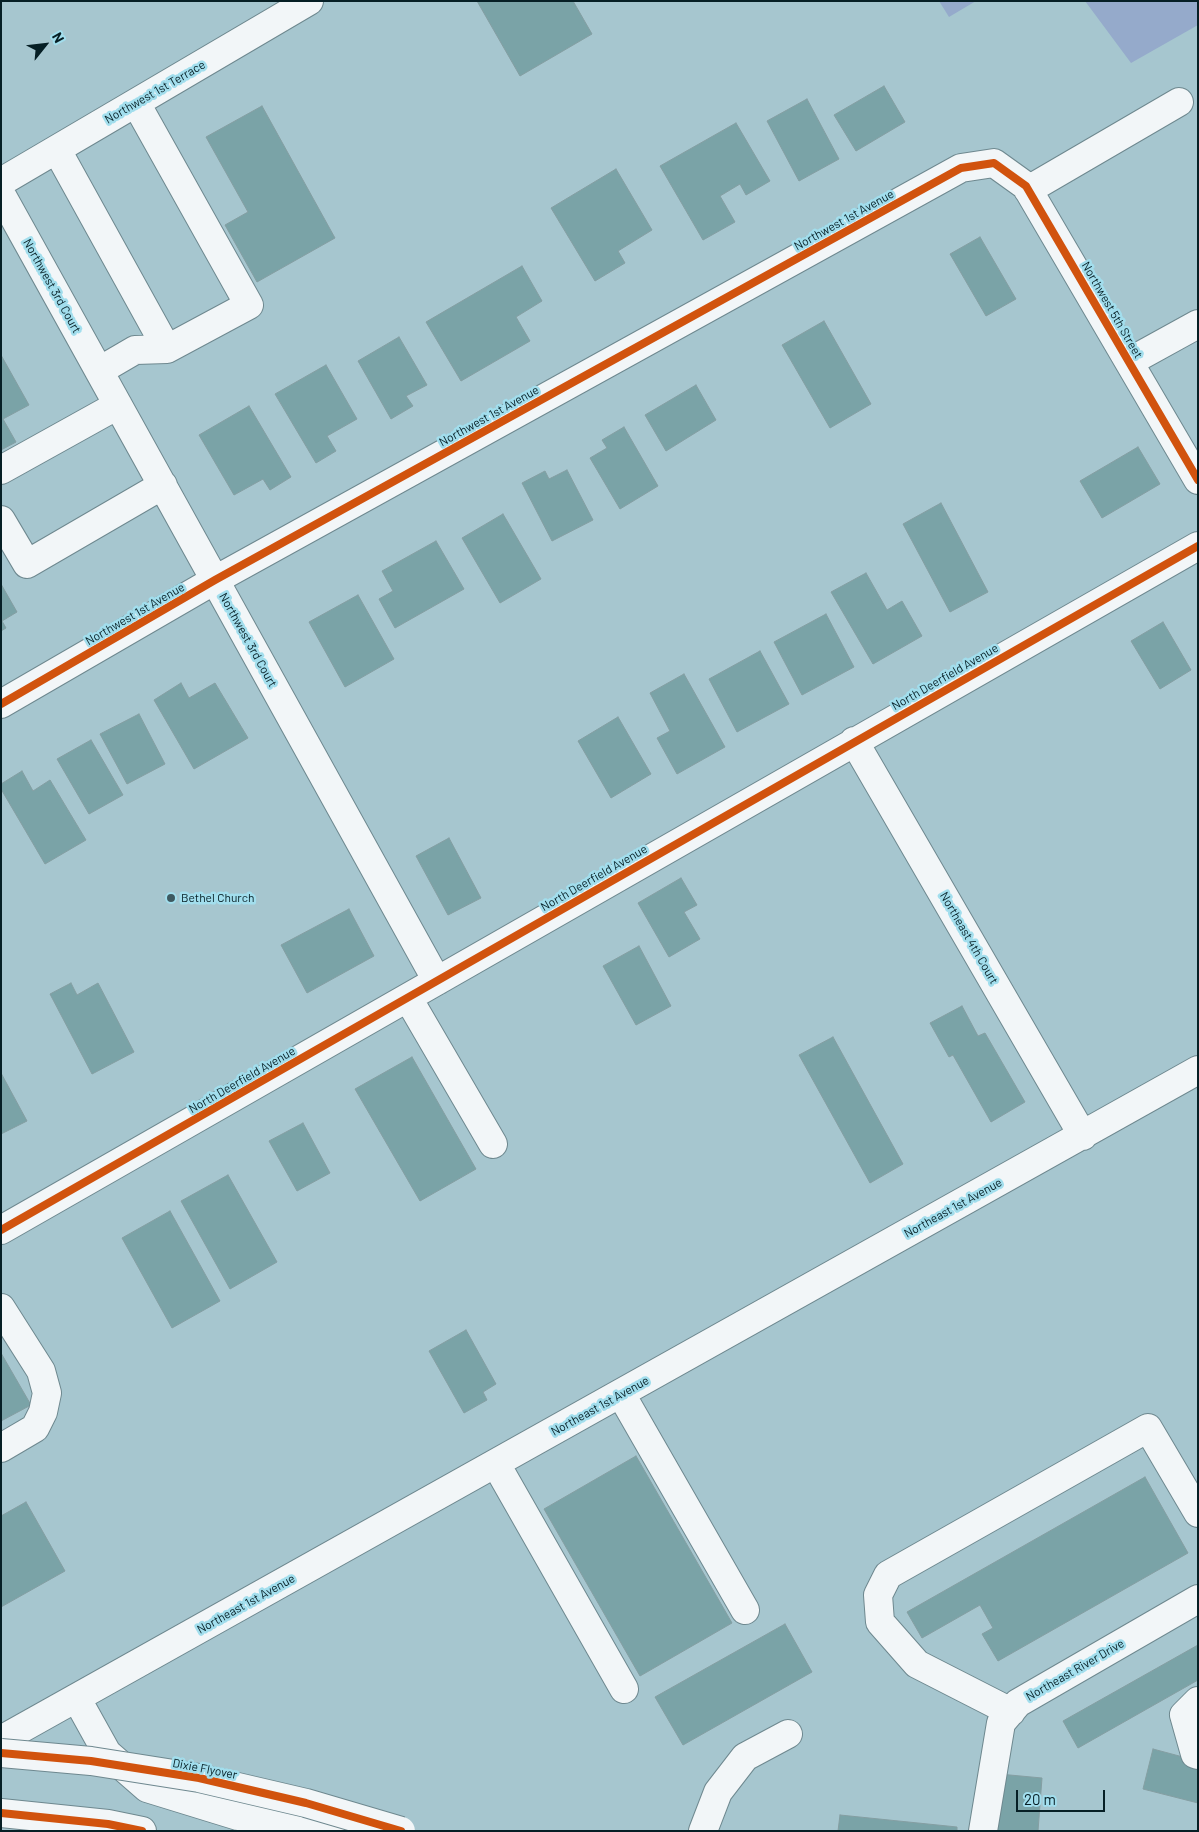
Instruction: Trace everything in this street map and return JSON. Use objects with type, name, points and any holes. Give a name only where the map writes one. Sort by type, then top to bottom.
[{"type":"street","name":"Northwest 1st Terrace","points":[[1,182],[309,1]]},
{"type":"street","points":[[99,371],[135,350],[167,348],[249,305],[136,102]]},
{"type":"street","points":[[1028,190],[1179,102]]},
{"type":"street","points":[[57,150],[167,348]]},
{"type":"street","name":"Northwest 5th Street","points":[[994,163],[1028,190],[1198,480]]},
{"type":"street","name":"Northwest 1st Avenue","points":[[1,704],[215,580],[961,168],[994,163]]},
{"type":"street","name":"Northwest 3rd Court","points":[[1,194],[437,981]]},
{"type":"street","points":[[1129,362],[1198,324]]},
{"type":"street","points":[[1,470],[118,405]]},
{"type":"street","points":[[1,520],[27,564],[162,485]]},
{"type":"street","name":"North Deerfield Avenue","points":[[1,1230],[1198,546]]},
{"type":"street","name":"Northeast 4th Court","points":[[854,741],[1083,1136]]},
{"type":"street","points":[[408,998],[493,1144]]},
{"type":"street","name":"Northeast 1st Avenue","points":[[1,1740],[1198,1070]]},
{"type":"street","points":[[1,1308],[40,1371],[47,1393],[43,1412],[35,1428],[1,1448]]},
{"type":"street","points":[[621,1394],[745,1610]]},
{"type":"street","points":[[1011,1712],[917,1664],[880,1622],[878,1595],[888,1575],[1148,1428],[1198,1512]]},
{"type":"street","points":[[496,1464],[624,1689]]},
{"type":"street","name":"Northeast River Drive","points":[[982,1831],[1001,1723],[1018,1703],[1198,1599]]},
{"type":"street","points":[[77,1699],[107,1753],[147,1788],[238,1816],[330,1831]]},
{"type":"street","points":[[1198,1701],[1184,1715],[1195,1754],[1198,1755]]},
{"type":"street","points":[[703,1831],[718,1792],[745,1758],[788,1734]]},
{"type":"street","name":"Dixie Flyover","points":[[1,1753],[91,1761],[199,1778],[306,1803],[401,1831]]},
{"type":"street","points":[[1,1813],[108,1824],[142,1831]]},
{"type":"shaded area","points":[[939,1],[976,1],[949,17]]},
{"type":"shaded area","points":[[1085,1],[1198,1],[1198,25],[1131,63]]},
{"type":"building","points":[[477,1],[573,1],[592,34],[520,76]]},
{"type":"building","points":[[884,86],[905,122],[856,151],[834,115]]},
{"type":"building","points":[[807,99],[839,159],[799,181],[767,121]]},
{"type":"building","points":[[262,106],[335,238],[257,282],[225,225],[248,212],[206,137]]},
{"type":"building","points":[[736,123],[770,181],[746,195],[740,184],[720,196],[735,222],[703,240],[660,166]]},
{"type":"building","points":[[616,169],[652,230],[618,251],[625,263],[595,281],[551,208]]},
{"type":"building","points":[[980,237],[1016,299],[986,316],[950,254]]},
{"type":"building","points":[[522,266],[542,301],[516,317],[530,341],[461,381],[426,322]]},
{"type":"building","points":[[824,321],[871,404],[830,428],[782,345]]},
{"type":"building","points":[[399,337],[427,385],[406,396],[413,406],[391,419],[358,361]]},
{"type":"building","points":[[1,355],[29,405],[3,419],[16,442],[1,450]]},
{"type":"building","points":[[326,365],[357,419],[327,436],[336,451],[316,463],[275,394]]},
{"type":"building","points":[[696,385],[716,420],[666,451],[645,415]]},
{"type":"building","points":[[249,406],[291,477],[270,490],[263,479],[234,495],[199,435]]},
{"type":"building","points":[[624,427],[658,486],[620,509],[590,458],[607,448],[602,440]]},
{"type":"building","points":[[1138,447],[1160,484],[1102,518],[1080,481]]},
{"type":"building","points":[[567,470],[593,520],[552,541],[522,483],[545,471],[549,479]]},
{"type":"building","points":[[941,503],[988,592],[950,612],[903,524]]},
{"type":"building","points":[[503,514],[541,579],[500,603],[462,538]]},
{"type":"building","points":[[436,541],[464,589],[395,628],[379,599],[393,591],[382,571]]},
{"type":"building","points":[[866,573],[887,610],[902,601],[922,636],[873,664],[831,592]]},
{"type":"building","points":[[1,584],[17,612],[2,621],[6,628],[1,631]]},
{"type":"building","points":[[358,595],[394,659],[345,687],[309,622]]},
{"type":"building","points":[[826,614],[854,667],[802,695],[774,642]]},
{"type":"building","points":[[1163,622],[1191,670],[1160,689],[1131,641]]},
{"type":"building","points":[[760,651],[789,704],[737,732],[709,679]]},
{"type":"building","points":[[684,674],[725,747],[677,774],[657,738],[670,731],[650,693]]},
{"type":"building","points":[[181,683],[189,698],[215,683],[248,738],[194,769],[154,700]]},
{"type":"building","points":[[139,714],[165,764],[127,784],[100,734]]},
{"type":"building","points":[[618,717],[651,774],[611,798],[578,741]]},
{"type":"building","points":[[91,740],[123,795],[89,814],[57,759]]},
{"type":"building","points":[[22,771],[33,791],[50,780],[86,840],[45,864],[1,789],[1,784]]},
{"type":"building","points":[[449,838],[481,898],[448,915],[416,856]]},
{"type":"building","points":[[681,878],[697,905],[684,912],[700,939],[669,957],[638,903]]},
{"type":"building","points":[[349,909],[374,956],[307,993],[281,945]]},
{"type":"building","points":[[639,946],[671,1006],[636,1025],[603,966]]},
{"type":"building","points":[[71,983],[77,995],[98,983],[134,1052],[92,1074],[50,994]]},
{"type":"building","points":[[962,1006],[978,1036],[985,1033],[1025,1102],[991,1122],[953,1055],[949,1057],[930,1023]]},
{"type":"building","points":[[833,1037],[903,1164],[870,1183],[799,1055]]},
{"type":"building","points":[[412,1057],[476,1169],[420,1201],[355,1089]]},
{"type":"building","points":[[1,1073],[27,1121],[1,1134]]},
{"type":"building","points":[[303,1123],[330,1173],[297,1191],[269,1141]]},
{"type":"building","points":[[228,1175],[277,1262],[230,1289],[181,1201]]},
{"type":"building","points":[[170,1211],[220,1301],[172,1328],[122,1238]]},
{"type":"building","points":[[466,1330],[496,1384],[483,1392],[487,1400],[464,1413],[429,1351]]},
{"type":"building","points":[[1,1353],[31,1405],[1,1421]]},
{"type":"building","points":[[636,1456],[732,1623],[640,1676],[544,1509]]},
{"type":"building","points":[[1145,1477],[1188,1553],[998,1661],[982,1634],[993,1628],[980,1605],[922,1638],[907,1612]]},
{"type":"building","points":[[26,1502],[65,1571],[1,1607],[1,1516]]},
{"type":"building","points":[[785,1624],[812,1672],[683,1745],[655,1697]]},
{"type":"building","points":[[1198,1645],[1198,1680],[1078,1748],[1063,1721]]},
{"type":"building","points":[[1153,1749],[1198,1761],[1198,1803],[1143,1789]]},
{"type":"building","points":[[999,1774],[1042,1778],[1038,1831],[994,1831]]},
{"type":"building","points":[[840,1815],[957,1827],[957,1831],[838,1831]]},
{"type":"cycle path","points":[[1,704],[215,580],[961,168],[994,163],[1026,186],[1198,480]]},
{"type":"cycle path","points":[[1,1230],[1198,546]]},
{"type":"cycle path","points":[[1,1753],[91,1761],[199,1778],[306,1803],[401,1831]]},
{"type":"cycle path","points":[[1,1813],[108,1824],[142,1831]]},
{"type":"place","name":"Bethel Church","points":[[171,898]]}]
